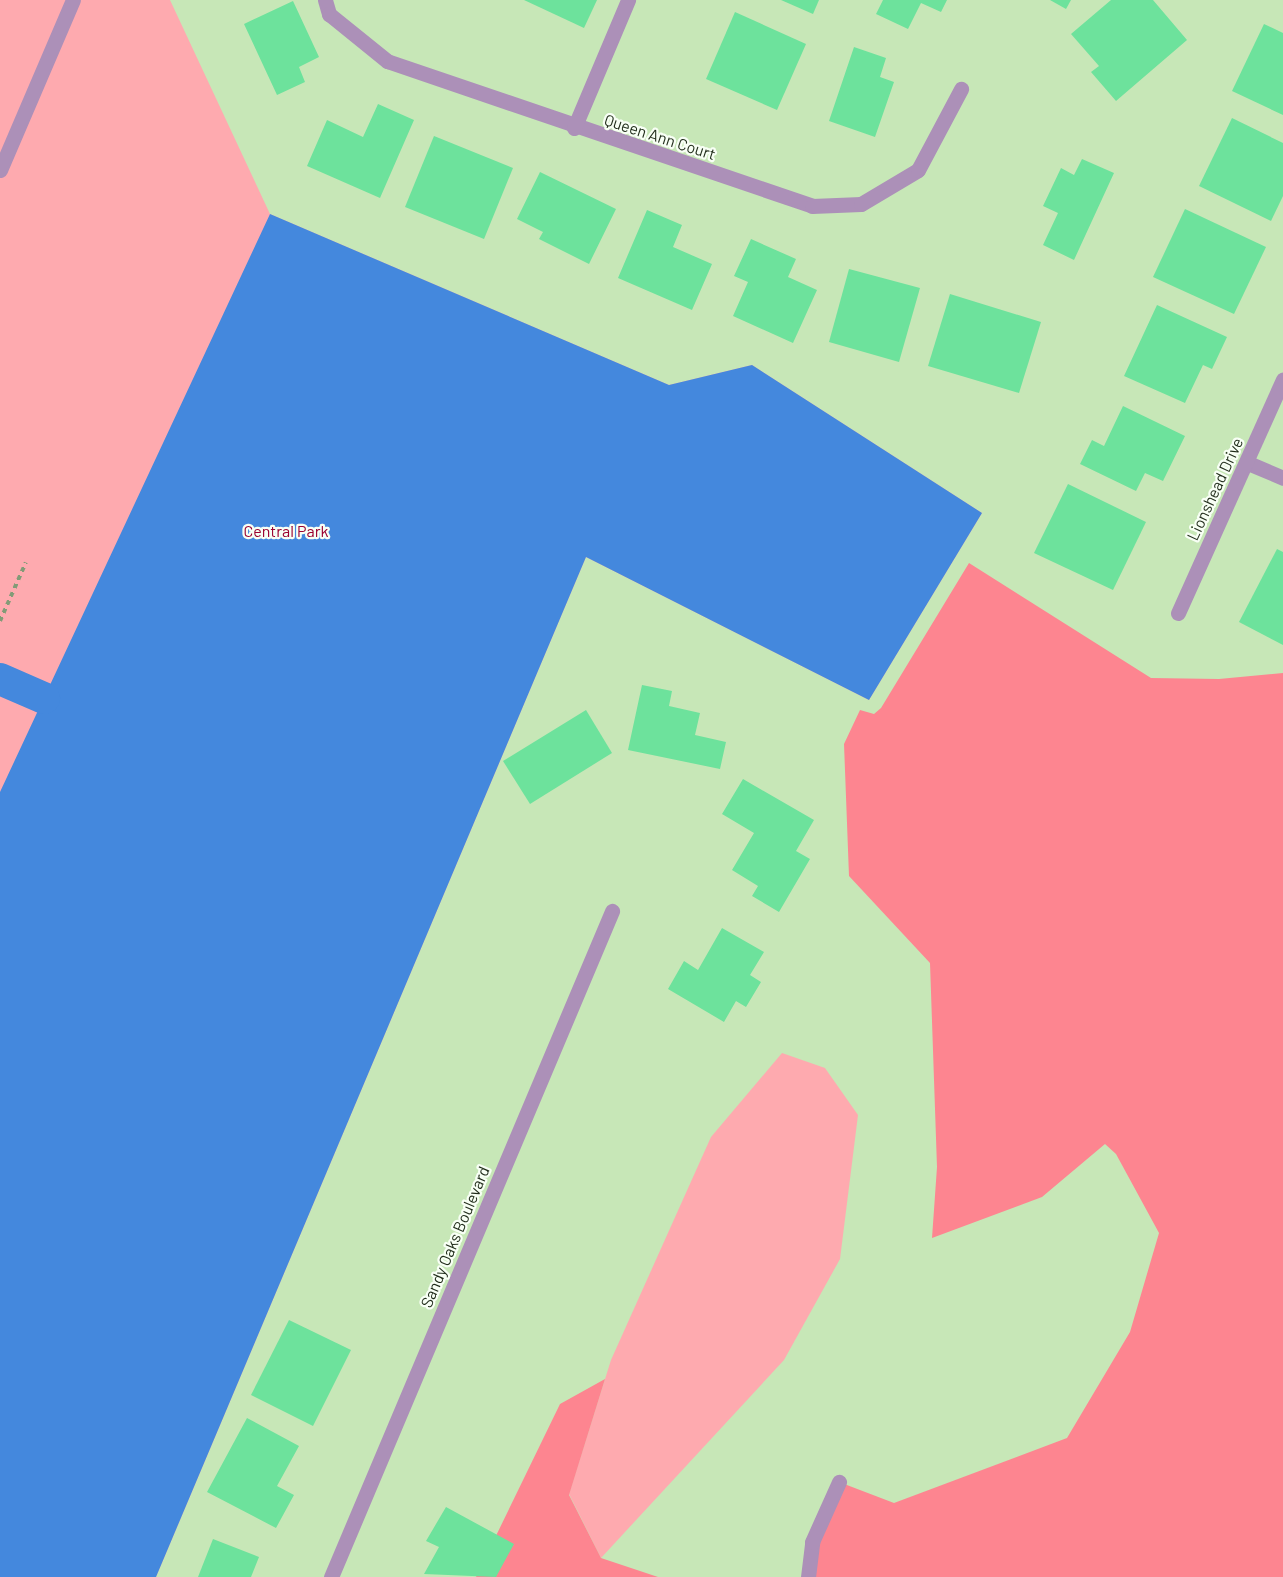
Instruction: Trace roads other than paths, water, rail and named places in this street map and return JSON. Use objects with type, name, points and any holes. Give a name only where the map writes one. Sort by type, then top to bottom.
[{"type":"street","points":[[0,170],[73,0]]},
{"type":"street","name":"Queen Ann Court","points":[[325,0],[329,14],[387,61],[574,128],[812,206],[861,204],[918,170],[961,89]]},
{"type":"street","points":[[574,128],[628,0]]},
{"type":"street","name":"Lionshead Drive","points":[[1178,613],[1248,463],[1283,379]]},
{"type":"street","points":[[1248,463],[1283,478]]},
{"type":"street","name":"Sandy Oaks Boulevard","points":[[331,1577],[612,911]]},
{"type":"street","points":[[808,1577],[812,1542],[839,1482]]},
{"type":"water","name":"Central Park","points":[[270,214],[669,385],[752,365],[982,513],[869,700],[586,557],[156,1577],[0,1577],[0,792]]},
{"type":"waterway","points":[[0,679],[44,698]]}]
